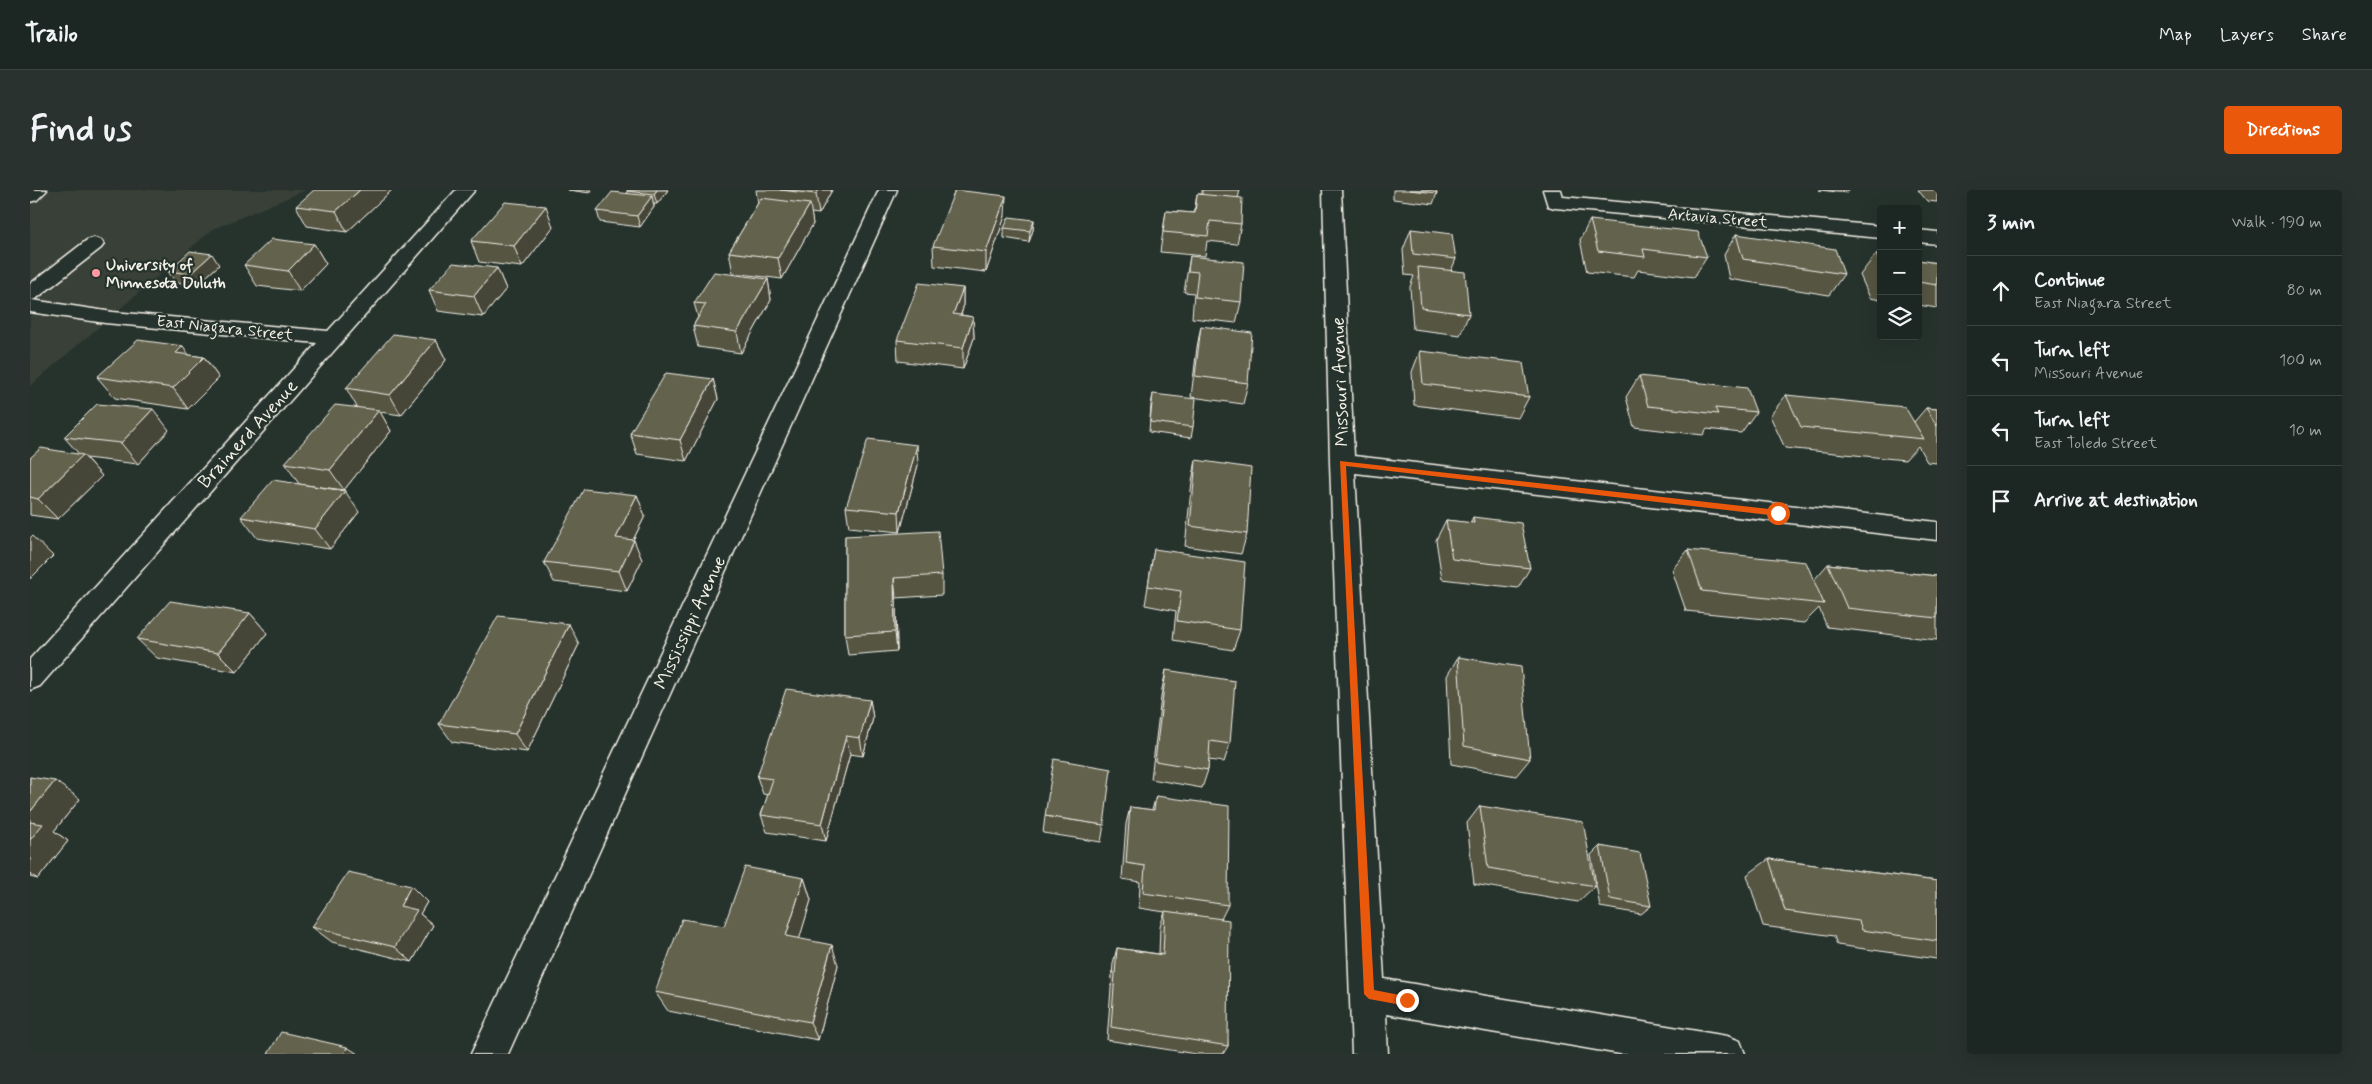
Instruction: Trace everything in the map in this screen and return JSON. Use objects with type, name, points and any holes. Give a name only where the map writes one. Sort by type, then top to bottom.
[{"type":"street","points":[[30,196],[38,190]]},
{"type":"street","name":"Brainerd Avenue","points":[[30,678],[466,190]]},
{"type":"street","name":"Mississippi Avenue","points":[[489,1054],[888,190]]},
{"type":"street","name":"Missouri Avenue","points":[[1332,190],[1342,463],[1369,994],[1370,1054]]},
{"type":"street","name":"Artavia Street","points":[[1554,196],[1877,232]]},
{"type":"street","points":[[1922,236],[1937,238]]},
{"type":"street","points":[[30,294],[94,244]]},
{"type":"street","name":"East Niagara Street","points":[[30,306],[332,338]]},
{"type":"street","points":[[1342,463],[1937,531]]},
{"type":"street","points":[[1369,994],[1727,1054]]},
{"type":"shaded area","name":"University of Minnesota Duluth","points":[[30,190],[306,190],[213,229],[30,386]]},
{"type":"building","points":[[314,190],[360,190],[336,211],[296,206]]},
{"type":"building","points":[[627,190],[657,190],[654,194]]},
{"type":"building","points":[[780,190],[819,190],[816,194]]},
{"type":"building","points":[[955,190],[1006,196],[986,252],[933,246]]},
{"type":"building","points":[[1409,190],[1436,190],[1437,193]]},
{"type":"building","points":[[612,192],[652,196],[637,216],[597,211]]},
{"type":"building","points":[[1197,194],[1242,198],[1241,224],[1210,221],[1208,236],[1163,232],[1166,211],[1195,213]]},
{"type":"building","points":[[761,198],[810,204],[778,258],[729,252]]},
{"type":"building","points":[[505,202],[546,206],[514,246],[471,241]]},
{"type":"building","points":[[1009,217],[1034,220],[1030,231],[1004,228]]},
{"type":"building","points":[[1590,220],[1698,232],[1707,257],[1643,249],[1645,257],[1598,251]]},
{"type":"building","points":[[1411,229],[1452,234],[1456,259],[1413,254]]},
{"type":"building","points":[[1736,234],[1835,249],[1844,274],[1743,259]]},
{"type":"building","points":[[272,239],[314,244],[288,271],[244,265]]},
{"type":"building","points":[[190,251],[212,254],[190,274],[168,271]]},
{"type":"building","points":[[1190,256],[1244,262],[1241,302],[1195,297],[1198,272],[1188,271]]},
{"type":"building","points":[[1922,261],[1937,263],[1937,285],[1922,283]]},
{"type":"building","points":[[453,263],[497,268],[474,296],[429,290]]},
{"type":"building","points":[[1418,267],[1465,272],[1469,314],[1421,308]]},
{"type":"building","points":[[714,272],[768,279],[737,332],[693,326],[706,304],[694,303]]},
{"type":"building","points":[[919,283],[963,288],[953,314],[973,317],[963,348],[897,340]]},
{"type":"building","points":[[1201,326],[1252,333],[1248,383],[1195,376]]},
{"type":"building","points":[[393,334],[436,340],[390,395],[346,388]]},
{"type":"building","points":[[138,340],[183,346],[176,353],[204,357],[173,388],[97,377]]},
{"type":"building","points":[[1420,351],[1523,363],[1529,397],[1423,384]]},
{"type":"building","points":[[666,373],[713,379],[680,440],[630,433]]},
{"type":"building","points":[[1639,376],[1747,388],[1756,412],[1715,408],[1718,414],[1648,406]]},
{"type":"building","points":[[1153,394],[1196,399],[1193,427],[1150,422]]},
{"type":"building","points":[[1786,395],[1905,407],[1924,439],[1801,427]]},
{"type":"building","points":[[97,404],[153,409],[121,443],[64,437]]},
{"type":"building","points":[[335,405],[379,410],[330,470],[285,463]]},
{"type":"building","points":[[1926,408],[1937,409],[1937,426]]},
{"type":"building","points":[[868,439],[917,445],[899,512],[846,507]]},
{"type":"building","points":[[41,448],[83,455],[38,499],[30,497],[30,458]]},
{"type":"building","points":[[1196,460],[1251,468],[1247,534],[1190,526]]},
{"type":"building","points":[[273,480],[345,491],[315,529],[241,517]]},
{"type":"building","points":[[584,489],[637,495],[616,538],[634,540],[619,571],[544,562]]},
{"type":"building","points":[[1473,517],[1521,523],[1530,568],[1452,559],[1446,520],[1474,523]]},
{"type":"building","points":[[938,531],[942,575],[894,578],[895,632],[845,635],[845,536]]},
{"type":"building","points":[[1154,549],[1245,562],[1240,630],[1177,621],[1181,591],[1148,586]]},
{"type":"building","points":[[1688,550],[1806,562],[1824,604],[1702,591]]},
{"type":"building","points":[[1828,564],[1937,576],[1937,618],[1847,608]]},
{"type":"building","points":[[170,601],[250,613],[218,653],[137,639]]},
{"type":"building","points":[[498,616],[569,624],[515,734],[439,724]]},
{"type":"building","points":[[1458,657],[1521,667],[1530,759],[1464,746]]},
{"type":"building","points":[[1166,670],[1235,681],[1230,744],[1210,741],[1208,770],[1155,761]]},
{"type":"building","points":[[786,689],[870,700],[860,738],[846,736],[822,824],[761,815],[773,779],[757,777]]},
{"type":"building","points":[[1054,759],[1111,769],[1104,825],[1045,816]]},
{"type":"building","points":[[30,777],[55,781],[30,812]]},
{"type":"building","points":[[1156,796],[1229,806],[1228,905],[1143,893],[1145,866],[1126,863],[1130,807],[1154,810]]},
{"type":"building","points":[[1480,806],[1583,822],[1595,886],[1488,868]]},
{"type":"building","points":[[30,822],[43,824],[30,840]]},
{"type":"building","points":[[1600,846],[1640,853],[1651,906],[1610,899]]},
{"type":"building","points":[[1769,859],[1937,881],[1937,941],[1862,930],[1859,921],[1785,911]]},
{"type":"building","points":[[745,867],[804,878],[786,936],[832,945],[810,1022],[655,992],[682,919],[724,926]]},
{"type":"building","points":[[348,872],[411,886],[400,906],[417,910],[395,947],[312,927]]},
{"type":"building","points":[[1165,911],[1229,920],[1228,1046],[1111,1027],[1117,948],[1163,955]]},
{"type":"building","points":[[281,1032],[347,1047],[344,1054],[268,1054]]},
{"type":"place","name":"University of Minnesota Duluth","points":[[96,273]]},
{"type":"route","points":[[1407,1000],[1369,994],[1342,463],[1778,513]]}]
